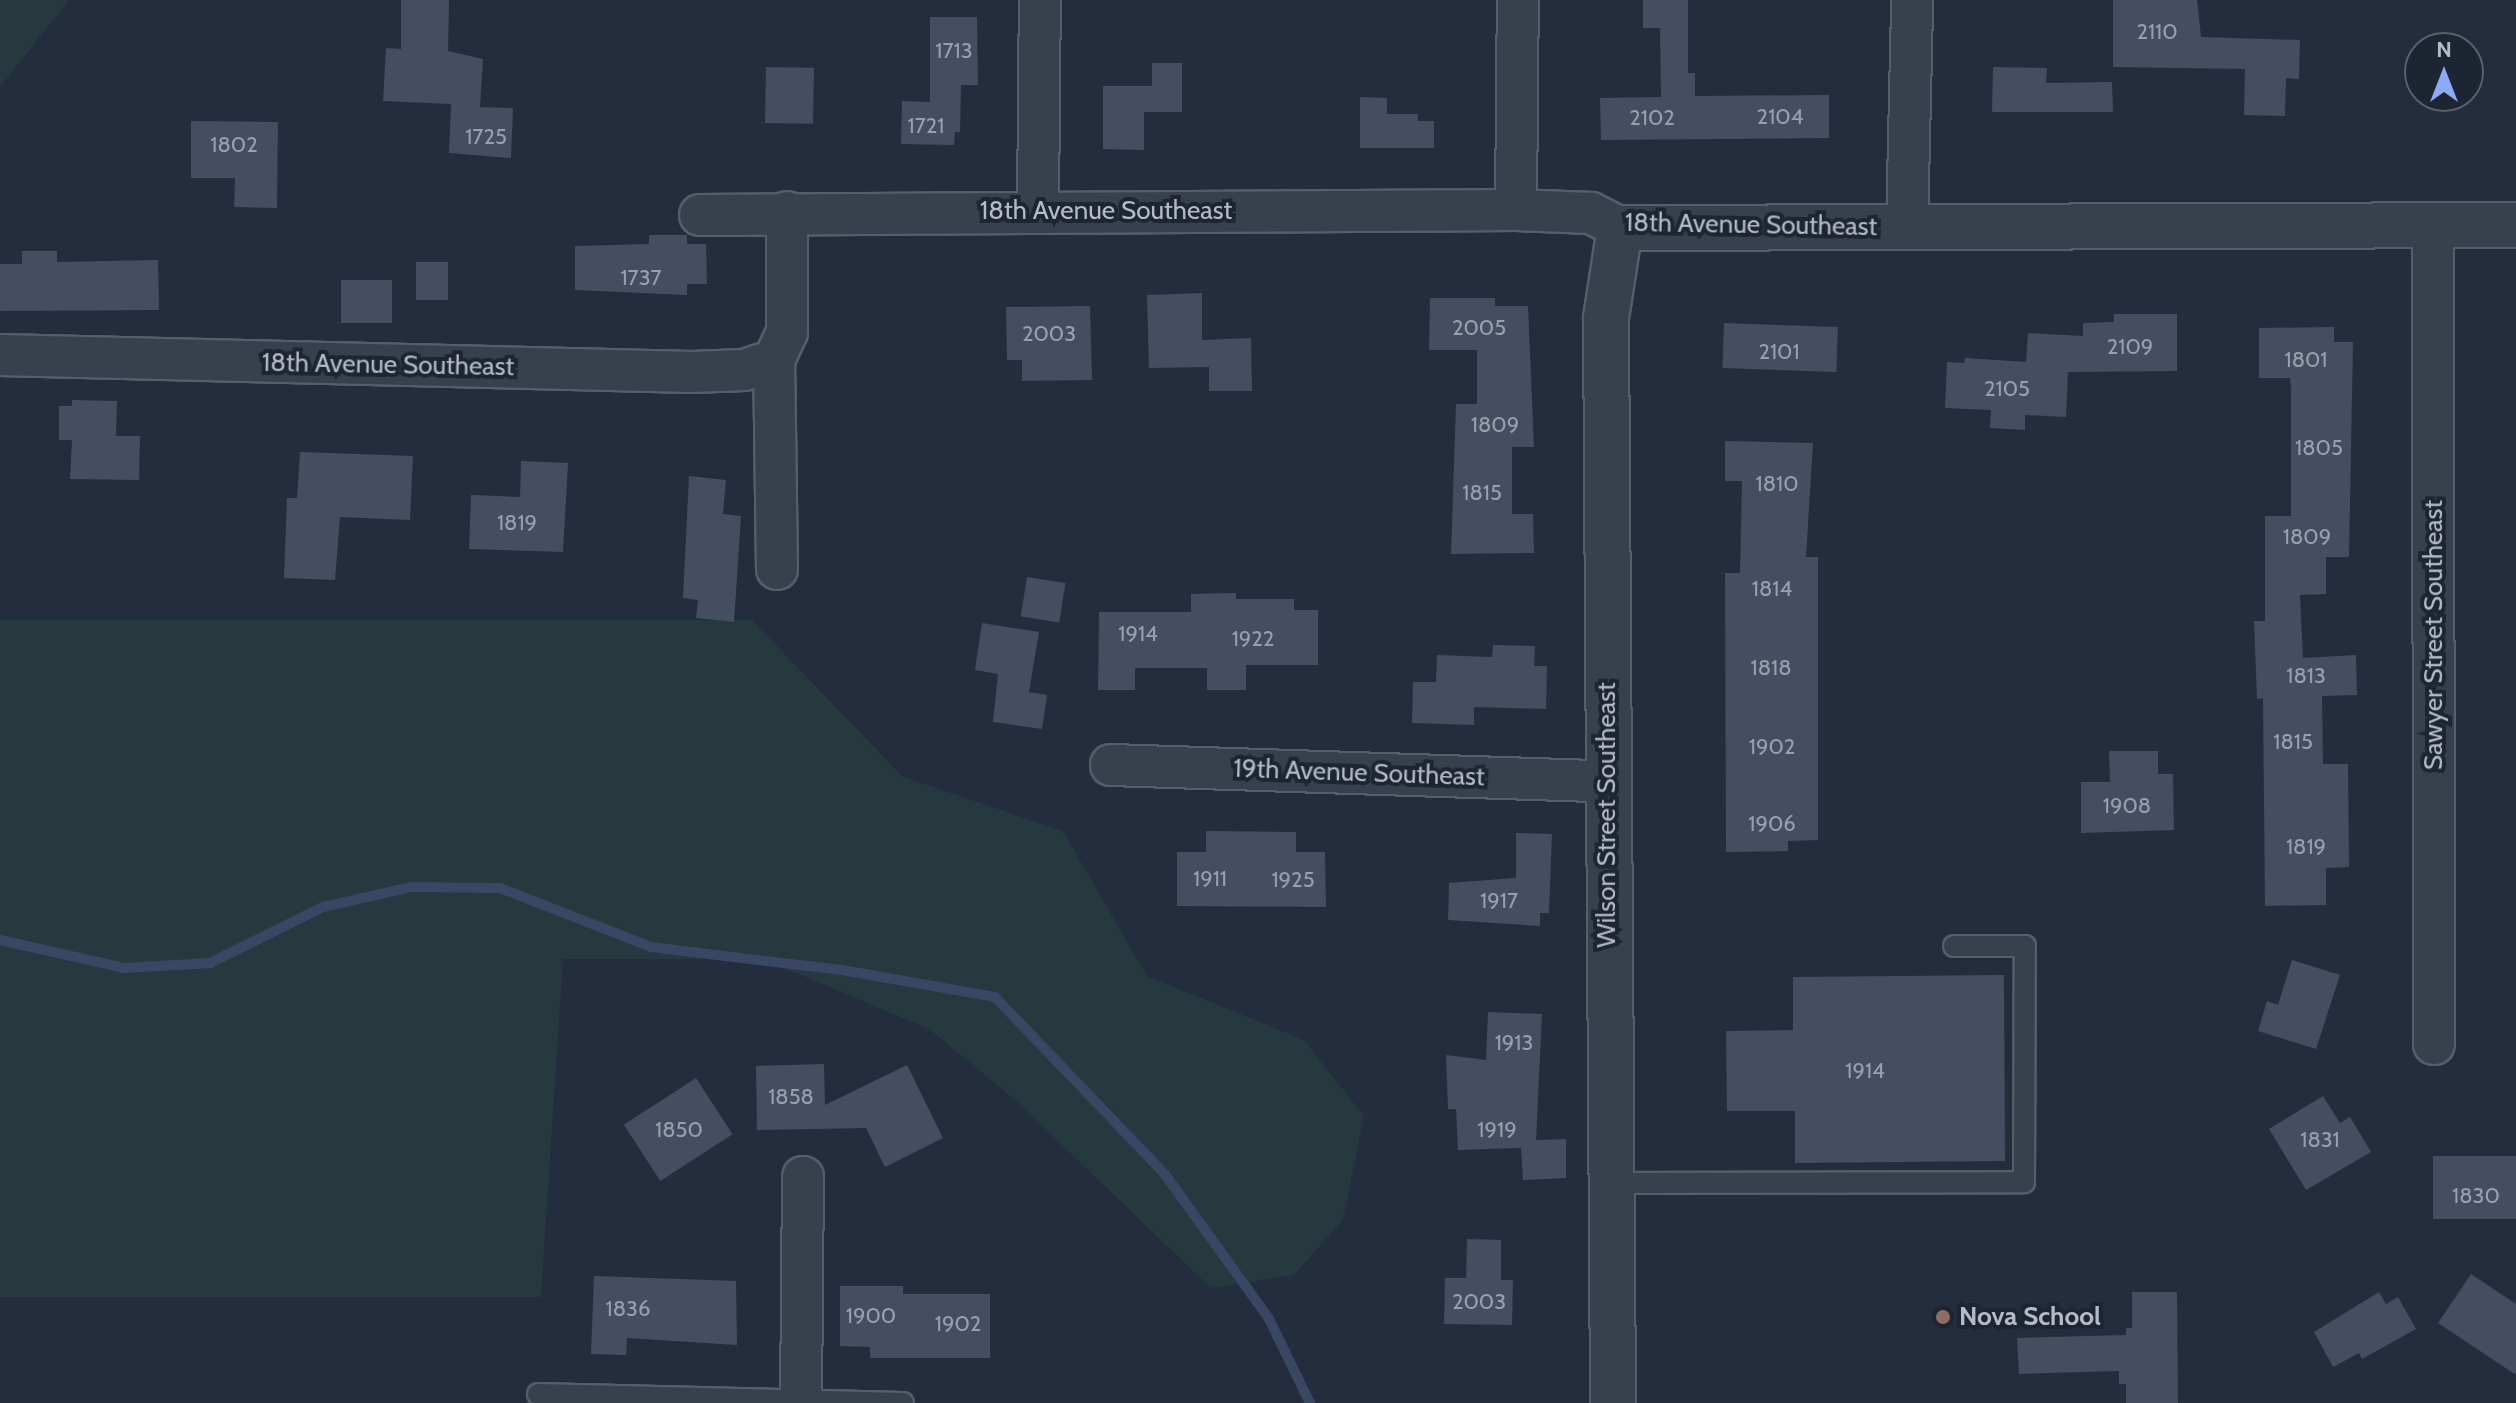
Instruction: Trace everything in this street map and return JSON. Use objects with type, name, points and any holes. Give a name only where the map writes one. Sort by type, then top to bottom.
[{"type":"street","points":[[1038,211],[1040,0]]},
{"type":"street","points":[[1516,210],[1518,0]]},
{"type":"street","points":[[1907,228],[1912,0]]},
{"type":"street","name":"18th Avenue Southeast","points":[[700,215],[787,212],[1516,210],[1591,213],[1620,228],[2516,225]]},
{"type":"street","points":[[777,569],[774,360],[787,332],[787,212]]},
{"type":"street","name":"Sawyer Street Southeast","points":[[2433,226],[2434,1044]]},
{"type":"street","name":"Wilson Street Southeast","points":[[1613,1403],[1606,781],[1607,292],[1620,228]]},
{"type":"street","name":"18th Avenue Southeast","points":[[0,355],[692,372],[744,370],[774,360]]},
{"type":"street","name":"19th Avenue Southeast","points":[[1111,765],[1606,781]]},
{"type":"street","points":[[801,1402],[803,1177]]},
{"type":"lane","points":[[1610,1183],[2024,1182],[2025,946],[1954,946]]},
{"type":"lane","points":[[538,1394],[903,1403]]},
{"type":"green space","points":[[0,0],[69,0],[0,87]]},
{"type":"green space","points":[[0,620],[752,620],[903,777],[1063,831],[1147,976],[1304,1040],[1364,1116],[1343,1220],[1294,1275],[1211,1288],[1014,1099],[929,1029],[763,959],[563,959],[541,1297],[0,1297]]},
{"type":"building","points":[[401,0],[449,0],[448,51],[483,59],[480,107],[513,108],[511,158],[449,153],[451,104],[383,101],[386,48],[401,49]]},
{"type":"building","points":[[1643,0],[1688,0],[1688,73],[1695,73],[1695,96],[1829,95],[1829,138],[1601,140],[1600,98],[1661,97],[1660,28],[1643,28]]},
{"type":"building","points":[[2113,0],[2197,0],[2201,37],[2300,40],[2299,79],[2286,78],[2285,116],[2244,115],[2245,69],[2113,67]]},
{"type":"building","points":[[930,17],[977,17],[978,85],[961,85],[960,132],[955,132],[954,145],[901,144],[902,101],[930,102]]},
{"type":"building","points":[[1152,63],[1182,63],[1182,112],[1144,112],[1144,150],[1103,149],[1103,86],[1152,86]]},
{"type":"building","points":[[766,67],[814,68],[813,124],[765,123]]},
{"type":"building","points":[[1993,67],[2047,68],[2046,83],[2112,82],[2113,112],[1992,112]]},
{"type":"building","points":[[1360,97],[1387,98],[1387,114],[1418,114],[1418,121],[1434,121],[1434,148],[1360,148]]},
{"type":"building","points":[[191,121],[278,122],[277,208],[234,207],[235,178],[191,178]]},
{"type":"building","points":[[649,235],[687,235],[687,244],[706,244],[707,284],[687,284],[687,295],[575,290],[575,246],[649,244]]},
{"type":"building","points":[[22,251],[57,251],[57,262],[158,260],[159,310],[0,311],[0,264],[22,264]]},
{"type":"building","points":[[416,262],[448,262],[448,300],[416,300]]},
{"type":"building","points":[[341,280],[392,280],[392,323],[341,323]]},
{"type":"building","points":[[1202,293],[1202,340],[1251,338],[1252,391],[1209,391],[1209,367],[1149,368],[1147,295]]},
{"type":"building","points":[[1430,298],[1495,298],[1495,306],[1528,306],[1534,447],[1512,447],[1512,514],[1533,514],[1534,553],[1451,554],[1456,404],[1477,404],[1477,350],[1429,350]]},
{"type":"building","points":[[1090,306],[1092,380],[1022,381],[1022,360],[1007,360],[1006,307]]},
{"type":"building","points":[[2114,314],[2177,314],[2177,371],[2068,372],[2066,417],[2025,415],[2025,430],[1990,428],[1991,410],[1945,408],[1947,362],[1964,363],[1965,358],[2026,362],[2028,333],[2083,336],[2083,323],[2114,322]]},
{"type":"building","points":[[1724,323],[1838,327],[1836,372],[1722,368]]},
{"type":"building","points":[[2334,327],[2334,342],[2353,342],[2349,557],[2326,557],[2326,594],[2300,595],[2303,658],[2356,655],[2357,695],[2322,696],[2323,764],[2348,764],[2349,867],[2326,868],[2326,905],[2265,906],[2263,698],[2257,699],[2254,621],[2265,621],[2265,516],[2291,516],[2291,390],[2290,378],[2259,378],[2259,328]]},
{"type":"building","points":[[72,400],[117,401],[116,436],[140,436],[139,480],[70,479],[72,440],[59,440],[59,406],[72,406]]},
{"type":"building","points":[[1725,441],[1813,443],[1806,557],[1818,557],[1818,840],[1788,841],[1788,851],[1726,852],[1725,573],[1740,573],[1742,481],[1725,481]]},
{"type":"building","points":[[300,452],[413,456],[410,520],[340,517],[335,580],[284,578],[287,498],[297,498]]},
{"type":"building","points":[[521,461],[568,463],[563,552],[469,549],[471,495],[520,497]]},
{"type":"building","points":[[689,476],[726,480],[723,514],[741,516],[734,622],[696,618],[698,600],[683,598]]},
{"type":"building","points":[[1027,577],[1066,583],[1059,623],[1021,617]]},
{"type":"building","points":[[1236,593],[1236,599],[1294,599],[1294,610],[1318,610],[1318,665],[1246,665],[1246,690],[1207,690],[1207,668],[1135,668],[1135,690],[1098,690],[1099,612],[1191,612],[1191,594]]},
{"type":"building","points":[[982,623],[1039,632],[1029,692],[1047,695],[1042,729],[993,722],[998,674],[975,670]]},
{"type":"building","points":[[1493,645],[1535,646],[1534,666],[1547,666],[1546,709],[1474,707],[1474,725],[1412,723],[1413,682],[1436,682],[1437,655],[1492,657]]},
{"type":"building","points":[[2109,751],[2158,751],[2158,774],[2173,774],[2174,830],[2081,833],[2081,782],[2110,782]]},
{"type":"building","points":[[1206,831],[1296,832],[1296,852],[1325,852],[1326,907],[1177,906],[1177,852],[1206,852]]},
{"type":"building","points":[[1516,833],[1552,834],[1549,913],[1540,913],[1540,926],[1448,920],[1449,883],[1516,878]]},
{"type":"building","points":[[2292,960],[2340,975],[2316,1049],[2258,1031],[2267,1001],[2278,1005]]},
{"type":"building","points":[[2004,975],[2005,1161],[1795,1163],[1795,1111],[1727,1111],[1726,1031],[1793,1030],[1793,977]]},
{"type":"building","points":[[1488,1012],[1542,1014],[1536,1140],[1566,1139],[1566,1178],[1523,1180],[1521,1148],[1458,1150],[1456,1109],[1448,1109],[1446,1055],[1486,1060]]},
{"type":"building","points":[[824,1064],[825,1105],[907,1065],[943,1138],[885,1167],[866,1128],[757,1130],[756,1066]]},
{"type":"building","points":[[696,1078],[732,1134],[660,1181],[624,1125]]},
{"type":"building","points":[[2323,1096],[2340,1123],[2350,1117],[2371,1152],[2306,1190],[2269,1129]]},
{"type":"building","points":[[2433,1156],[2516,1156],[2516,1219],[2433,1219]]},
{"type":"building","points":[[1467,1239],[1501,1240],[1501,1280],[1513,1280],[1512,1325],[1444,1324],[1445,1278],[1466,1278]]},
{"type":"building","points":[[2471,1274],[2516,1304],[2516,1375],[2438,1323]]},
{"type":"building","points":[[594,1276],[736,1281],[737,1345],[627,1338],[626,1355],[591,1354]]},
{"type":"building","points":[[840,1286],[903,1286],[903,1294],[990,1294],[990,1358],[870,1358],[870,1347],[840,1346]]},
{"type":"building","points":[[2132,1292],[2177,1292],[2178,1403],[2126,1403],[2126,1384],[2119,1384],[2119,1371],[2019,1374],[2017,1338],[2126,1335],[2126,1328],[2132,1328]]},
{"type":"building","points":[[2379,1292],[2386,1304],[2398,1297],[2416,1329],[2362,1359],[2359,1353],[2333,1367],[2314,1332]]},
{"type":"waterway","points":[[0,940],[124,968],[210,963],[323,907],[411,887],[500,888],[651,947],[842,970],[995,997],[1164,1173],[1268,1317],[1310,1403]]},
{"type":"place","name":"Nova School","points":[[1943,1317]]}]
